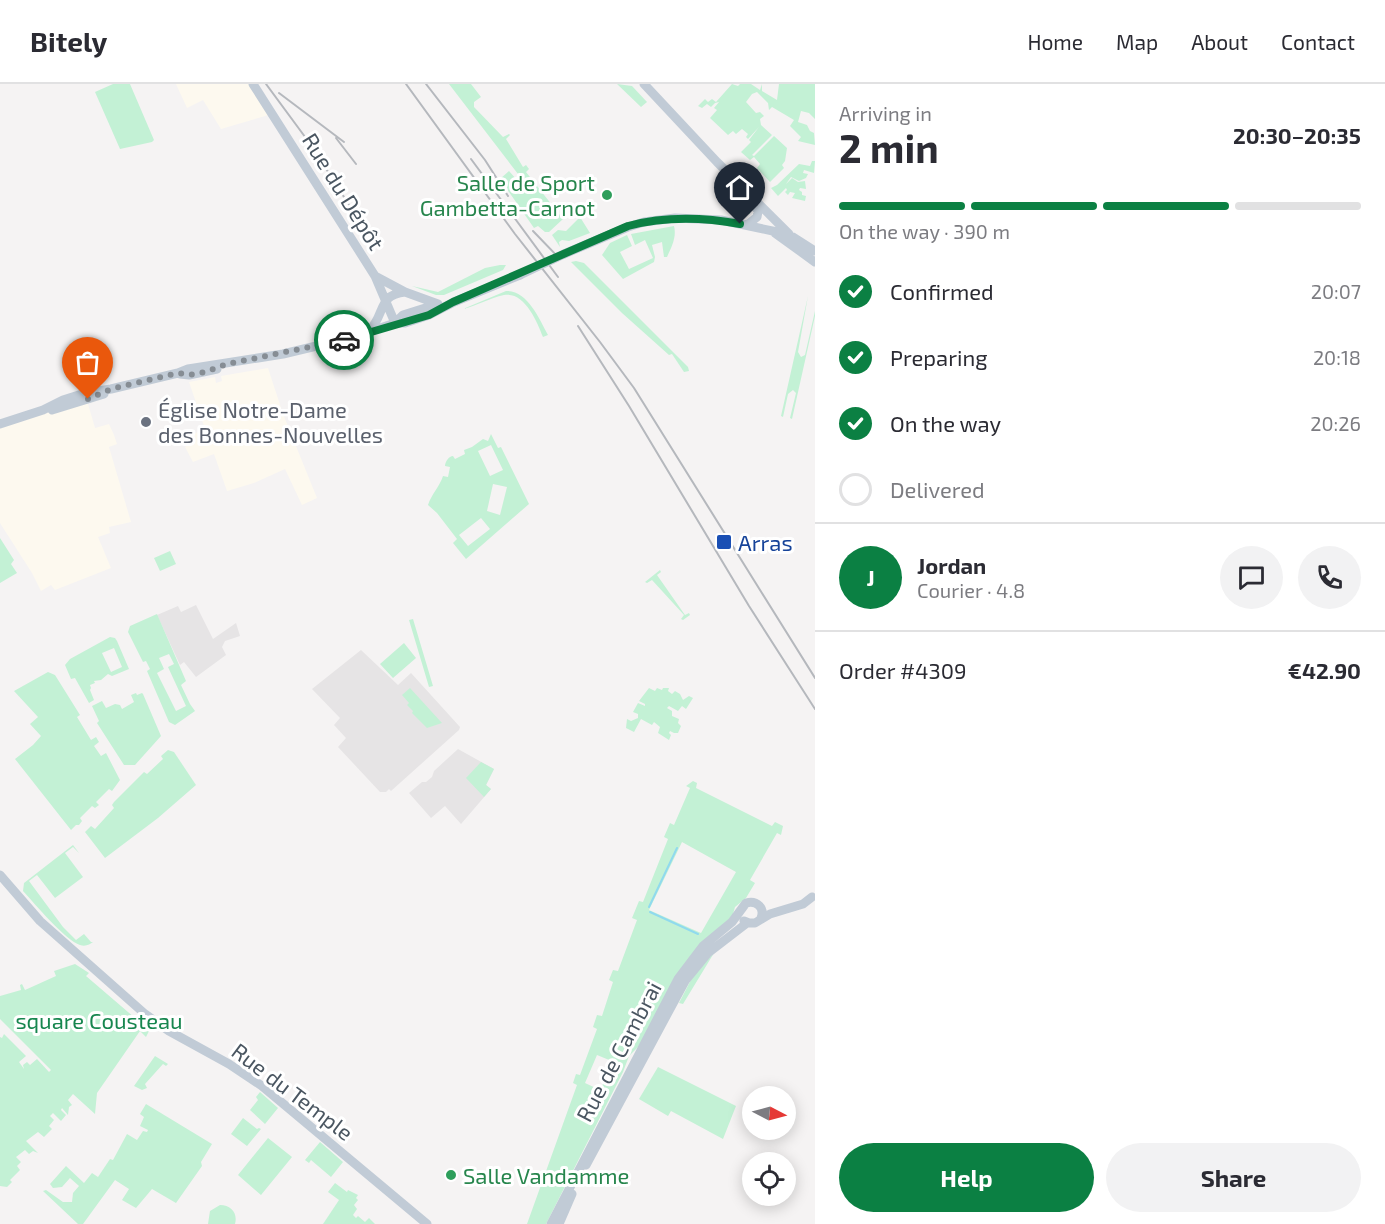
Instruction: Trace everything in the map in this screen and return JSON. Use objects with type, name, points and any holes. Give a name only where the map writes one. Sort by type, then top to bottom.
[{"type":"main road","name":"Rue du Dépôt","points":[[253,84],[375,276],[395,323]]},
{"type":"main road","points":[[644,84],[749,195],[794,237],[815,251]]},
{"type":"main road","points":[[747,225],[752,223],[758,214],[749,195]]},
{"type":"main road","points":[[0,424],[43,410],[70,397],[90,392],[111,389],[188,369],[283,354],[366,333],[395,323],[405,323],[429,315],[453,302],[520,275],[628,226],[644,222],[694,218],[747,225],[794,237]]},
{"type":"main road","points":[[774,232],[808,247],[814,266]]},
{"type":"main road","points":[[375,276],[405,292],[438,304]]},
{"type":"main road","points":[[366,333],[375,325],[386,299],[405,292]]},
{"type":"main road","points":[[395,323],[403,315],[438,304],[453,302]]},
{"type":"main road","name":"Rue du Temple","points":[[0,875],[40,921],[145,1014],[169,1031],[262,1086],[427,1224]]},
{"type":"main road","points":[[813,897],[803,904],[761,918],[755,923],[747,923],[740,912],[744,904],[750,902],[773,907],[813,897]]},
{"type":"main road","points":[[760,906],[761,918]]},
{"type":"main road","name":"Rue de Cambrai","points":[[550,1224],[678,979],[703,946],[732,922],[740,912]]},
{"type":"main road","name":"Rue de Cambrai","points":[[559,1224],[579,1179],[686,981],[704,957],[747,923]]},
{"type":"shaded area","points":[[176,84],[253,84],[272,114],[221,129],[203,100],[187,108]]},
{"type":"shaded area","points":[[268,368],[283,414],[317,498],[302,505],[285,469],[254,483],[227,491],[214,454],[193,462],[185,447],[188,442],[183,442],[182,439],[205,429],[189,382],[215,377],[216,383],[222,381],[221,376]]},
{"type":"shaded area","points":[[86,397],[95,428],[109,424],[114,435],[117,444],[109,447],[131,522],[109,527],[110,533],[98,537],[111,568],[55,590],[51,585],[41,591],[0,523],[0,424]]},
{"type":"shaded area","points":[[196,605],[213,639],[236,623],[240,636],[225,641],[222,647],[226,655],[196,677],[184,662],[180,665],[157,615],[178,606],[181,612]]},
{"type":"shaded area","points":[[361,650],[398,685],[411,673],[460,727],[391,791],[389,789],[386,792],[380,792],[338,747],[346,738],[334,725],[340,718],[312,689]]},
{"type":"shaded area","points":[[458,749],[494,769],[486,785],[491,789],[461,824],[445,806],[431,818],[409,793],[432,777],[434,771]]},
{"type":"green space","points":[[113,84],[130,84],[154,140],[152,142],[120,149],[95,92]]},
{"type":"green space","points":[[449,84],[471,84],[481,97],[474,102],[474,107],[503,137],[510,135],[506,139],[523,167],[526,165],[529,169],[526,172],[563,219],[549,232],[545,232],[538,226],[534,228],[500,179],[509,171],[525,189],[528,187]]},
{"type":"green space","points":[[617,84],[632,86],[647,102],[641,107]]},
{"type":"green space","points":[[732,84],[738,86],[751,84],[760,90],[762,84],[762,91],[777,100],[779,84],[815,84],[815,119],[809,113],[801,111],[798,122],[807,125],[814,133],[815,145],[798,141],[801,137],[790,126],[794,120],[772,107],[769,110],[768,103],[757,92],[752,94],[746,102],[756,113],[760,112],[764,116],[760,119],[761,125],[772,135],[752,155],[754,156],[774,136],[787,148],[782,165],[784,168],[770,182],[757,168],[760,164],[754,157],[750,160],[741,152],[751,142],[749,140],[759,127],[748,139],[746,137],[748,134],[742,129],[736,134],[733,131],[728,135],[710,118],[717,110],[714,108],[719,102],[711,107],[707,104],[702,108],[698,106],[705,99],[708,102],[712,99],[716,102]]},
{"type":"green space","points":[[812,161],[815,161],[814,173],[804,170],[803,173],[808,174],[806,178],[799,181],[791,177],[786,184],[792,178],[798,182],[805,181],[806,189],[800,188],[799,190],[802,195],[806,196],[805,201],[792,198],[795,193],[790,192],[788,195],[785,192],[786,188],[778,196],[771,188],[799,164],[810,166]]},
{"type":"green space","points":[[720,181],[750,209],[750,214],[737,213],[717,197]]},
{"type":"green space","points":[[580,217],[590,233],[569,241],[562,240],[559,242],[560,247],[552,235],[558,230],[566,231]]},
{"type":"green space","points":[[674,226],[674,238],[667,257],[664,257],[662,242],[652,245],[654,262],[623,279],[602,255],[610,243],[627,235],[632,246],[620,252],[629,269],[653,258],[645,240],[635,245],[631,234]]},
{"type":"green space","points":[[571,262],[584,263],[688,367],[689,371],[684,372],[672,354],[669,355],[622,313]]},
{"type":"green space","points":[[506,265],[503,270],[444,295],[436,295],[412,286],[438,292],[485,268]]},
{"type":"green space","points":[[506,291],[520,295],[532,306],[548,335],[543,337],[529,308],[524,302],[511,295],[499,296],[463,309]]},
{"type":"green space","points":[[808,296],[798,352],[801,357],[805,355],[815,311],[815,316],[792,419],[790,418],[796,393],[793,390],[788,394],[783,417],[781,416]]},
{"type":"green space","points":[[491,434],[498,448],[501,447],[529,504],[466,559],[453,543],[457,539],[428,505],[443,476],[448,477],[450,467],[445,466],[449,458],[453,456],[455,459],[465,454],[464,450],[483,439],[488,441]],"holes":[[[491,445],[503,470],[490,476],[478,451]],[[493,484],[507,487],[500,515],[487,511]],[[481,518],[490,529],[468,546],[459,535]]]},
{"type":"green space","points":[[0,538],[14,560],[11,564],[17,573],[0,583]]},
{"type":"green space","points":[[170,551],[176,564],[160,571],[154,558]]},
{"type":"green space","points":[[660,570],[661,572],[657,575],[685,615],[689,613],[690,615],[683,620],[681,619],[684,615],[652,580],[645,582]]},
{"type":"green space","points":[[157,614],[186,681],[181,685],[195,711],[175,725],[169,722],[147,671],[150,669],[146,661],[143,662],[128,632],[130,626]],"holes":[[[169,654],[174,664],[168,667],[186,706],[176,711],[157,673],[164,669],[159,658]]]},
{"type":"green space","points":[[413,619],[433,686],[429,687],[409,620]]},
{"type":"green space","points":[[110,637],[117,641],[129,669],[112,676],[108,674],[101,680],[94,681],[95,683],[90,685],[90,690],[94,700],[89,703],[75,678],[71,679],[65,665],[70,659]],"holes":[[[114,648],[122,667],[111,672],[102,653]]]},
{"type":"green space","points":[[404,643],[416,658],[393,678],[380,664]]},
{"type":"green space","points":[[48,672],[55,675],[80,715],[77,717],[91,740],[96,737],[99,742],[94,746],[101,756],[106,753],[120,780],[112,791],[109,789],[96,802],[99,805],[95,808],[92,806],[80,818],[82,821],[79,825],[71,830],[15,759],[41,736],[30,724],[38,717],[14,691]]},
{"type":"green space","points":[[410,688],[442,723],[427,728],[412,713],[413,711],[407,705],[409,703],[402,695]]},
{"type":"green space","points":[[649,688],[655,691],[657,688],[662,690],[669,688],[668,691],[672,694],[675,691],[680,694],[683,700],[689,696],[693,698],[686,709],[682,706],[678,711],[669,706],[667,708],[672,711],[672,716],[679,719],[678,723],[681,726],[678,733],[670,731],[669,740],[658,733],[660,727],[654,722],[652,725],[641,719],[634,732],[626,728],[627,719],[631,721],[638,718],[638,714],[633,712],[638,703],[645,706],[639,701]]},
{"type":"green space","points":[[136,693],[137,695],[143,694],[161,736],[135,765],[124,765],[97,723],[99,721],[92,706],[102,701],[106,708],[115,704],[120,705],[122,709],[134,702],[131,695]]},
{"type":"green space","points":[[168,750],[174,752],[196,785],[158,818],[105,858],[85,832],[91,826],[95,829],[114,808],[112,805],[114,802],[144,772],[147,774],[163,759],[161,756]]},
{"type":"green space","points":[[481,762],[494,769],[486,785],[491,789],[484,797],[466,778]]},
{"type":"green space","points":[[693,781],[697,783],[696,788],[772,826],[775,822],[783,826],[781,835],[777,833],[750,880],[755,883],[746,898],[735,907],[733,914],[638,1047],[629,1056],[546,1224],[527,1224],[577,1085],[573,1083],[576,1074],[580,1075],[597,1029],[593,1027],[597,1015],[602,1016],[613,982],[609,980],[613,970],[618,971],[637,920],[632,918],[639,901],[643,902],[668,839],[664,837],[670,823],[674,825],[690,788],[686,786]],"holes":[[[682,842],[736,872],[701,933],[649,910]],[[597,1055],[614,1062],[600,1090],[585,1083]]]},
{"type":"green space","points":[[73,845],[79,853],[73,847],[65,853],[83,877],[55,898],[37,875],[29,881],[63,927],[76,940],[84,934],[93,942],[86,945],[80,945],[67,937],[23,891],[24,883]]},
{"type":"green space","points":[[714,953],[683,1004],[679,1003],[695,972]]},
{"type":"green space","name":"square Cousteau","points":[[75,964],[89,973],[86,976],[135,1018],[138,1015],[148,1023],[149,1031],[146,1037],[140,1031],[97,1093],[95,1114],[73,1094],[68,1100],[72,1105],[69,1107],[68,1115],[62,1108],[61,1110],[66,1115],[61,1121],[53,1113],[50,1116],[54,1120],[49,1126],[52,1129],[44,1137],[38,1132],[26,1141],[38,1153],[33,1151],[29,1154],[25,1150],[16,1157],[21,1162],[17,1166],[20,1170],[10,1180],[12,1182],[7,1187],[0,1186],[0,1037],[2,1038],[4,1034],[26,1056],[19,1062],[24,1069],[23,1065],[27,1062],[30,1065],[37,1059],[49,1072],[51,1070],[0,1019],[0,996],[21,990],[20,985],[22,984],[25,990],[56,976],[54,971]]},
{"type":"green space","points":[[155,1056],[168,1064],[166,1066],[163,1064],[145,1084],[147,1088],[142,1090],[134,1086]]},
{"type":"green space","points":[[658,1067],[736,1106],[723,1139],[671,1111],[668,1116],[639,1099]]},
{"type":"green space","points":[[260,1092],[278,1108],[265,1124],[250,1110],[258,1100],[256,1097]]},
{"type":"green space","points":[[146,1104],[212,1144],[201,1162],[202,1166],[176,1203],[152,1189],[136,1208],[122,1200],[129,1189],[115,1180],[83,1224],[78,1224],[43,1191],[46,1190],[63,1202],[72,1202],[73,1193],[79,1186],[70,1178],[62,1187],[53,1188],[50,1184],[66,1166],[84,1183],[92,1173],[98,1177],[110,1159],[113,1160],[127,1134],[137,1140],[143,1131],[147,1132],[148,1130],[140,1126],[144,1117],[140,1114]]},
{"type":"green space","points":[[243,1118],[257,1129],[261,1129],[247,1146],[231,1134]]},
{"type":"green space","points":[[268,1138],[292,1157],[261,1195],[238,1175]]},
{"type":"green space","points":[[320,1142],[343,1162],[331,1177],[311,1160],[309,1163],[305,1160]]},
{"type":"green space","points":[[335,1183],[347,1192],[348,1190],[358,1195],[356,1198],[358,1200],[354,1205],[357,1209],[353,1215],[365,1222],[369,1218],[375,1224],[323,1224],[339,1200],[328,1192]]},
{"type":"green space","points":[[220,1205],[233,1210],[235,1224],[208,1224],[210,1211]]},
{"type":"waterway","points":[[649,907],[677,848]]},
{"type":"waterway","points":[[650,912],[698,934]]},
{"type":"railway","points":[[266,84],[311,145],[370,238]]},
{"type":"railway","points":[[406,84],[515,234],[634,388],[815,678]]},
{"type":"railway","points":[[426,84],[485,160],[508,196]]},
{"type":"railway","points":[[279,93],[344,142]]},
{"type":"railway","points":[[336,138],[356,164]]},
{"type":"railway","points":[[471,159],[558,277]]},
{"type":"railway","points":[[533,231],[560,259]]},
{"type":"railway","points":[[578,326],[629,406],[749,606],[815,709]]},
{"type":"way so far","points":[[88,399],[101,396],[111,389],[178,373],[189,375],[205,372],[227,364],[344,340]]},
{"type":"place","name":"Salle de Sport Gambetta-Carnot","points":[[607,195]]},
{"type":"place","name":"Église Notre-Dame des Bonnes-Nouvelles","points":[[146,422]]},
{"type":"place","name":"Arras","points":[[724,542]]},
{"type":"place","name":"Salle Vandamme","points":[[451,1175]]},
{"type":"route","points":[[344,340],[395,323],[405,323],[429,315],[453,302],[525,273],[628,226],[675,218],[709,219],[740,224]]}]
